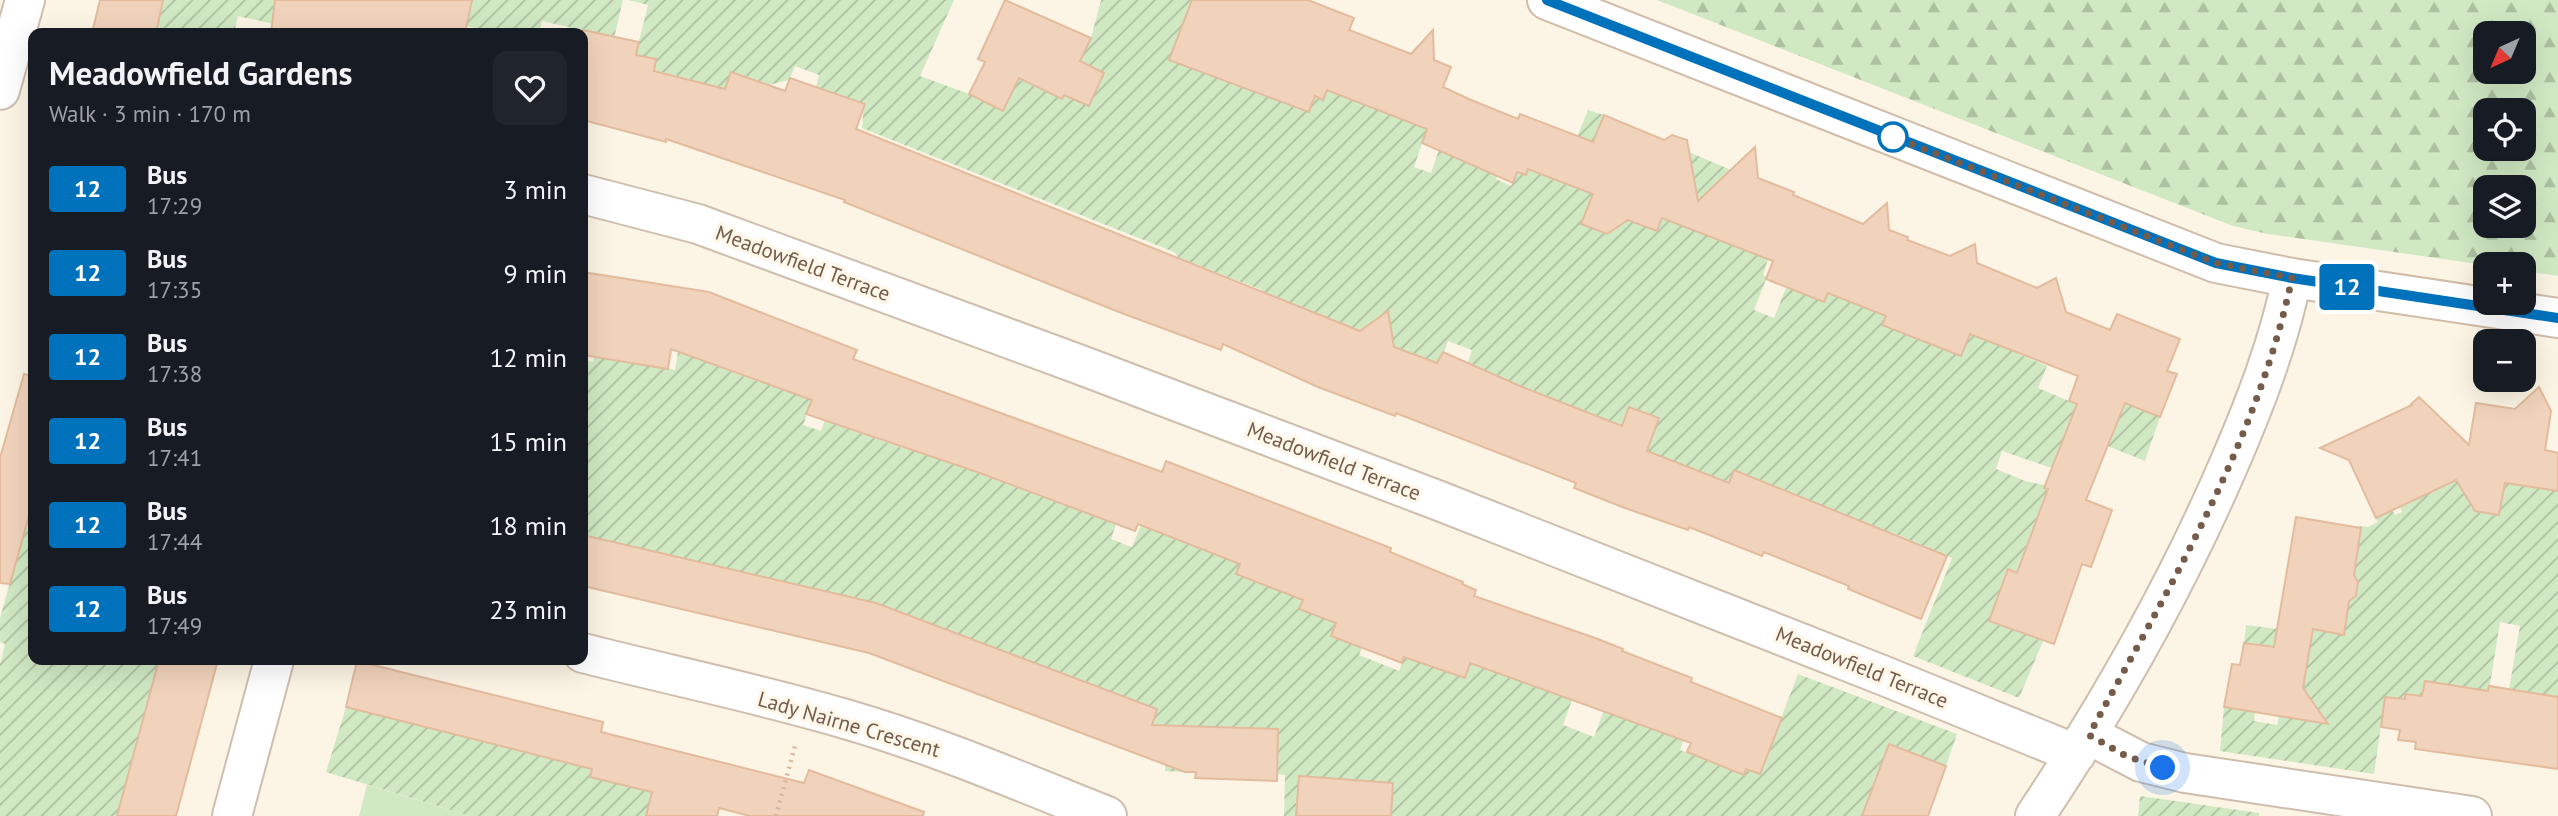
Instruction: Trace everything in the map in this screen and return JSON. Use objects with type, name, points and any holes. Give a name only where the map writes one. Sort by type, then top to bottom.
[{"type":"street","points":[[11,89],[25,0]]},
{"type":"street","points":[[1548,0],[2216,263],[2292,278],[2558,318]]},
{"type":"street","name":"Meadowfield Terrace","points":[[588,195],[698,224],[1437,500],[1882,675],[2082,744],[2185,773],[2472,816]]},
{"type":"street","points":[[2035,816],[2082,744],[2180,569],[2211,504],[2263,380],[2286,307],[2292,278]]},
{"type":"street","name":"Lady Nairne Crescent","points":[[588,654],[842,718],[956,756],[1107,816]]},
{"type":"street","points":[[232,816],[273,665]]},
{"type":"path","points":[[776,816],[791,761]]},
{"type":"green space","points":[[141,0],[279,0],[274,24],[238,16],[235,28],[157,28],[162,5]]},
{"type":"green space","points":[[457,0],[623,0],[611,51],[588,45],[588,28],[569,28],[542,21],[540,28],[466,26],[471,4]]},
{"type":"green space","points":[[629,0],[954,0],[920,76],[969,94],[1003,111],[1018,78],[1062,99],[1064,95],[1089,106],[1104,73],[1080,62],[1091,38],[1101,0],[1273,0],[1295,89],[1289,105],[1309,112],[1315,96],[1322,99],[1336,64],[1355,101],[1427,129],[1414,167],[1431,173],[1444,135],[1450,155],[1467,163],[1471,153],[1502,165],[1496,179],[1511,186],[1517,172],[1525,175],[1528,169],[1559,181],[1588,110],[1604,115],[1609,153],[1585,215],[1587,226],[1620,217],[1657,231],[1689,152],[1731,170],[1705,235],[1768,259],[1763,275],[1767,277],[1754,310],[1774,318],[1817,210],[1796,291],[1824,302],[1828,293],[1907,239],[1914,243],[1882,325],[1961,356],[1996,270],[2016,279],[1990,342],[2047,366],[2038,388],[2076,404],[2083,387],[2160,417],[2145,461],[2068,430],[2052,468],[2002,451],[1996,469],[2025,481],[2049,486],[2024,551],[2035,556],[2028,577],[2007,570],[1989,621],[2043,641],[2019,698],[1913,656],[1952,558],[1891,532],[1879,559],[1863,553],[1874,526],[1811,501],[1784,523],[1795,494],[1734,470],[1722,501],[1647,452],[1629,407],[1616,441],[1561,477],[1586,412],[1510,381],[1465,371],[1472,350],[1448,341],[1435,378],[1423,358],[1385,343],[1380,320],[1370,325],[1354,365],[1342,323],[1275,296],[1264,323],[1252,317],[1262,290],[1179,258],[1174,252],[862,128],[864,104],[816,87],[819,75],[795,66],[789,80],[769,85],[731,73],[724,95],[682,108],[690,79],[633,65],[648,5]]},
{"type":"green space","points":[[1657,0],[2558,0],[2558,276],[2536,273],[2536,252],[2473,252],[2473,263],[2268,234],[2233,226]]},
{"type":"green space","points":[[603,309],[610,359],[675,370],[682,326],[694,358],[759,382],[771,353],[777,387],[812,400],[803,425],[821,431],[830,407],[834,424],[908,450],[917,424],[923,453],[1116,524],[1111,539],[1132,547],[1141,525],[1211,553],[1241,561],[1236,574],[1252,580],[1318,559],[1299,609],[1325,619],[1335,593],[1362,647],[1359,655],[1399,671],[1413,632],[1470,663],[1572,700],[1563,725],[1594,737],[1615,681],[1684,739],[1680,750],[1744,775],[1781,718],[1798,674],[1957,734],[1946,766],[1889,745],[1863,814],[1868,816],[1391,816],[1393,783],[1299,776],[1296,816],[1284,816],[1285,775],[1277,774],[1278,729],[1183,726],[1182,772],[1165,771],[1165,765],[1140,755],[1157,709],[853,598],[588,536],[588,361],[593,362]]},
{"type":"green space","points":[[10,471],[28,476],[28,499]]},
{"type":"green space","points":[[2459,479],[2494,514],[2501,507],[2505,483],[2558,489],[2558,697],[2509,689],[2520,626],[2500,622],[2489,691],[2422,697],[2405,695],[2405,699],[2385,697],[2374,774],[2220,751],[2224,707],[2255,712],[2254,721],[2277,725],[2279,716],[2303,691],[2309,653],[2244,643],[2246,625],[2277,629],[2278,623],[2344,635],[2349,601],[2356,596],[2358,583],[2354,575],[2357,554],[2325,548],[2340,542],[2342,525],[2368,527],[2378,522],[2376,518],[2392,510],[2395,515],[2402,512],[2400,507]]},
{"type":"green space","points":[[28,519],[28,665],[158,665],[117,816],[0,816],[0,664],[5,644],[0,642],[0,618]]},
{"type":"green space","points":[[346,707],[592,769],[652,792],[646,816],[470,816],[326,772]]},
{"type":"green space","points":[[367,785],[470,816],[359,816]]},
{"type":"green space","points":[[2140,796],[2259,813],[2259,816],[2138,816]]},
{"type":"building","points":[[100,0],[163,0],[157,28],[93,28]]},
{"type":"building","points":[[275,0],[472,0],[466,28],[272,28]]},
{"type":"building","points":[[1005,0],[1091,38],[1080,61],[1104,73],[1089,106],[1064,95],[1062,99],[1019,78],[1003,111],[969,94],[985,62],[978,59]]},
{"type":"building","points":[[1192,0],[1308,0],[1354,18],[1349,30],[1411,54],[1433,30],[1434,60],[1451,67],[1443,87],[1471,100],[1518,119],[1520,114],[1593,142],[1604,115],[1664,140],[1672,135],[1687,140],[1698,201],[1755,147],[1758,178],[1794,192],[1793,195],[1863,224],[1887,203],[1889,230],[1908,237],[1907,240],[1950,256],[1975,244],[1977,263],[2037,288],[2056,278],[2066,312],[2110,330],[2117,314],[2180,339],[2167,371],[2177,374],[2160,417],[2125,403],[2086,500],[2112,510],[2091,567],[2082,564],[2054,644],[1989,621],[2008,569],[2017,573],[2048,489],[2044,488],[2077,404],[2069,401],[2078,376],[1970,334],[1961,356],[1882,325],[1886,316],[1828,293],[1824,302],[1766,279],[1773,261],[1662,218],[1657,231],[1628,220],[1607,234],[1581,224],[1593,194],[1528,169],[1526,175],[1517,172],[1513,183],[1422,143],[1427,129],[1327,90],[1323,100],[1315,96],[1309,112],[1169,60]]},
{"type":"building","points":[[588,31],[639,42],[636,55],[656,59],[654,71],[725,89],[731,72],[785,91],[790,78],[865,104],[856,129],[1360,331],[1388,311],[1394,347],[1437,363],[1443,352],[1622,426],[1629,407],[1659,418],[1647,451],[1729,483],[1734,470],[1947,556],[1921,619],[1764,552],[1762,556],[1689,527],[1688,530],[1625,508],[1574,488],[1576,483],[1396,413],[1395,416],[1318,387],[1223,344],[1221,350],[1119,312],[844,202],[845,200],[666,139],[666,142],[588,121]]},
{"type":"building","points":[[588,273],[709,292],[857,350],[853,359],[1162,472],[1166,461],[1391,548],[1390,552],[1463,582],[1462,584],[1476,590],[1474,596],[1598,639],[1692,678],[1691,682],[1782,718],[1760,774],[1746,769],[1744,775],[1687,752],[1691,743],[1470,663],[1465,678],[1404,657],[1402,663],[1331,636],[1336,623],[1299,609],[1303,600],[1236,574],[1240,564],[1138,524],[1135,531],[980,473],[806,414],[812,400],[671,349],[668,369],[588,356]]},
{"type":"building","points":[[24,374],[28,375],[28,519],[10,584],[0,583],[0,458]]},
{"type":"building","points":[[2539,387],[2551,411],[2545,450],[2558,453],[2558,491],[2505,483],[2499,515],[2475,511],[2456,480],[2376,518],[2349,460],[2320,448],[2412,405],[2419,397],[2469,445],[2476,403],[2515,409]]},
{"type":"building","points":[[2296,517],[2361,528],[2354,575],[2358,582],[2356,596],[2349,601],[2344,635],[2313,629],[2303,688],[2328,724],[2224,707],[2232,664],[2240,665],[2244,643],[2274,647]]},
{"type":"building","points":[[588,536],[876,603],[1157,709],[1152,725],[1278,729],[1277,781],[1195,778],[1196,772],[1185,772],[869,653],[588,587]]},
{"type":"building","points":[[158,665],[217,665],[176,816],[117,816]]},
{"type":"building","points":[[356,665],[373,665],[603,722],[601,732],[804,783],[809,770],[924,812],[923,816],[750,816],[719,808],[717,816],[646,816],[652,792],[590,777],[592,769],[346,707]]},
{"type":"building","points":[[2425,681],[2488,691],[2489,686],[2558,697],[2558,769],[2415,749],[2416,742],[2398,740],[2400,730],[2381,727],[2385,697],[2405,699],[2405,694],[2422,696]]},
{"type":"building","points":[[1889,744],[1946,766],[1928,816],[1862,816]]},
{"type":"building","points":[[1299,776],[1393,783],[1391,816],[1296,816]]},
{"type":"bus line","name":"12","points":[[1547,0],[2216,263],[2292,278],[2558,318]]},
{"type":"route","points":[[1893,137],[1891,136],[2216,263],[2292,278],[2286,307],[2263,380],[2241,437],[2180,569],[2089,735],[2126,756],[2163,768]]}]
